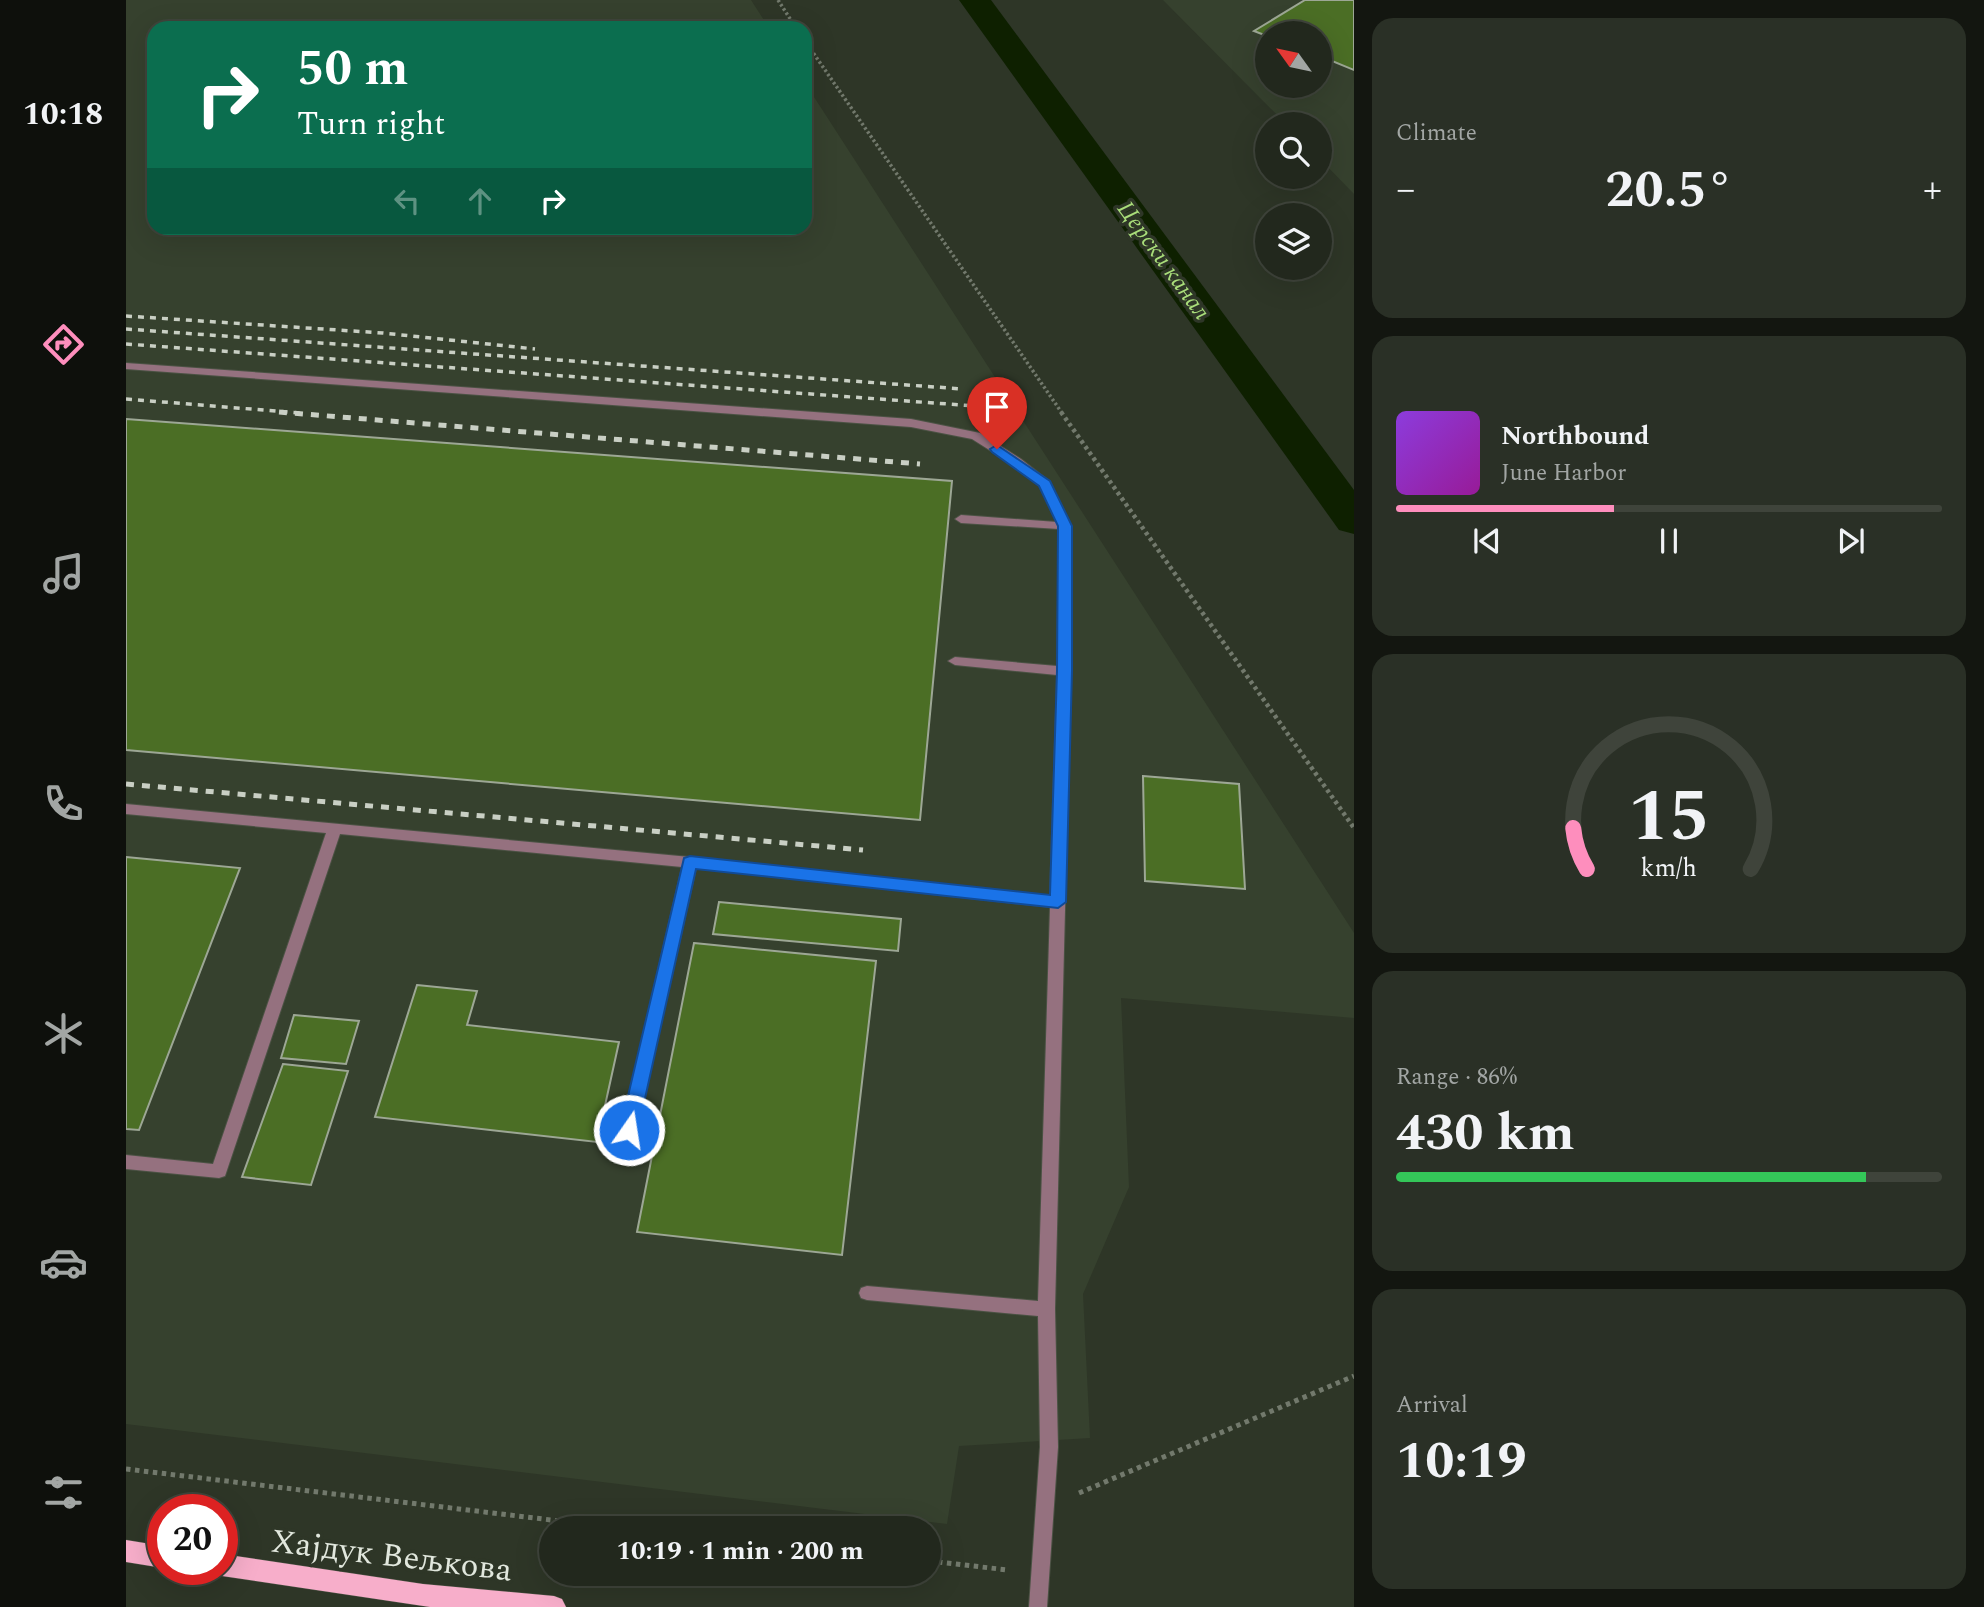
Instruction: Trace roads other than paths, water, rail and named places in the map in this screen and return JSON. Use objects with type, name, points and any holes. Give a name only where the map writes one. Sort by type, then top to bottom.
[{"type":"main road","points":[[126,1551],[147,1554]]},
{"type":"main road","name":"Хајдук Вељкова","points":[[238,1567],[423,1595],[554,1607]]},
{"type":"lane","points":[[126,366],[911,423],[976,436],[1045,484],[1065,526],[1065,671],[1046,1309],[1049,1447],[1038,1607]]},
{"type":"lane","points":[[961,519],[1065,526]]},
{"type":"lane","points":[[955,661],[1065,671]]},
{"type":"lane","points":[[126,809],[690,862],[1058,902]]},
{"type":"lane","points":[[126,1161],[219,1171],[335,827]]},
{"type":"lane","points":[[629,1130],[690,862]]},
{"type":"lane","points":[[867,1293],[1046,1309]]},
{"type":"waterway","name":"Церски канал","points":[[975,0],[1354,520]]},
{"type":"railway","points":[[126,316],[383,333],[535,349]]},
{"type":"railway","points":[[126,329],[963,389]]},
{"type":"railway","points":[[126,344],[975,406]]},
{"type":"railway","points":[[126,399],[300,413]]},
{"type":"railway","points":[[279,412],[920,464]]},
{"type":"railway","points":[[126,784],[863,850]]}]
